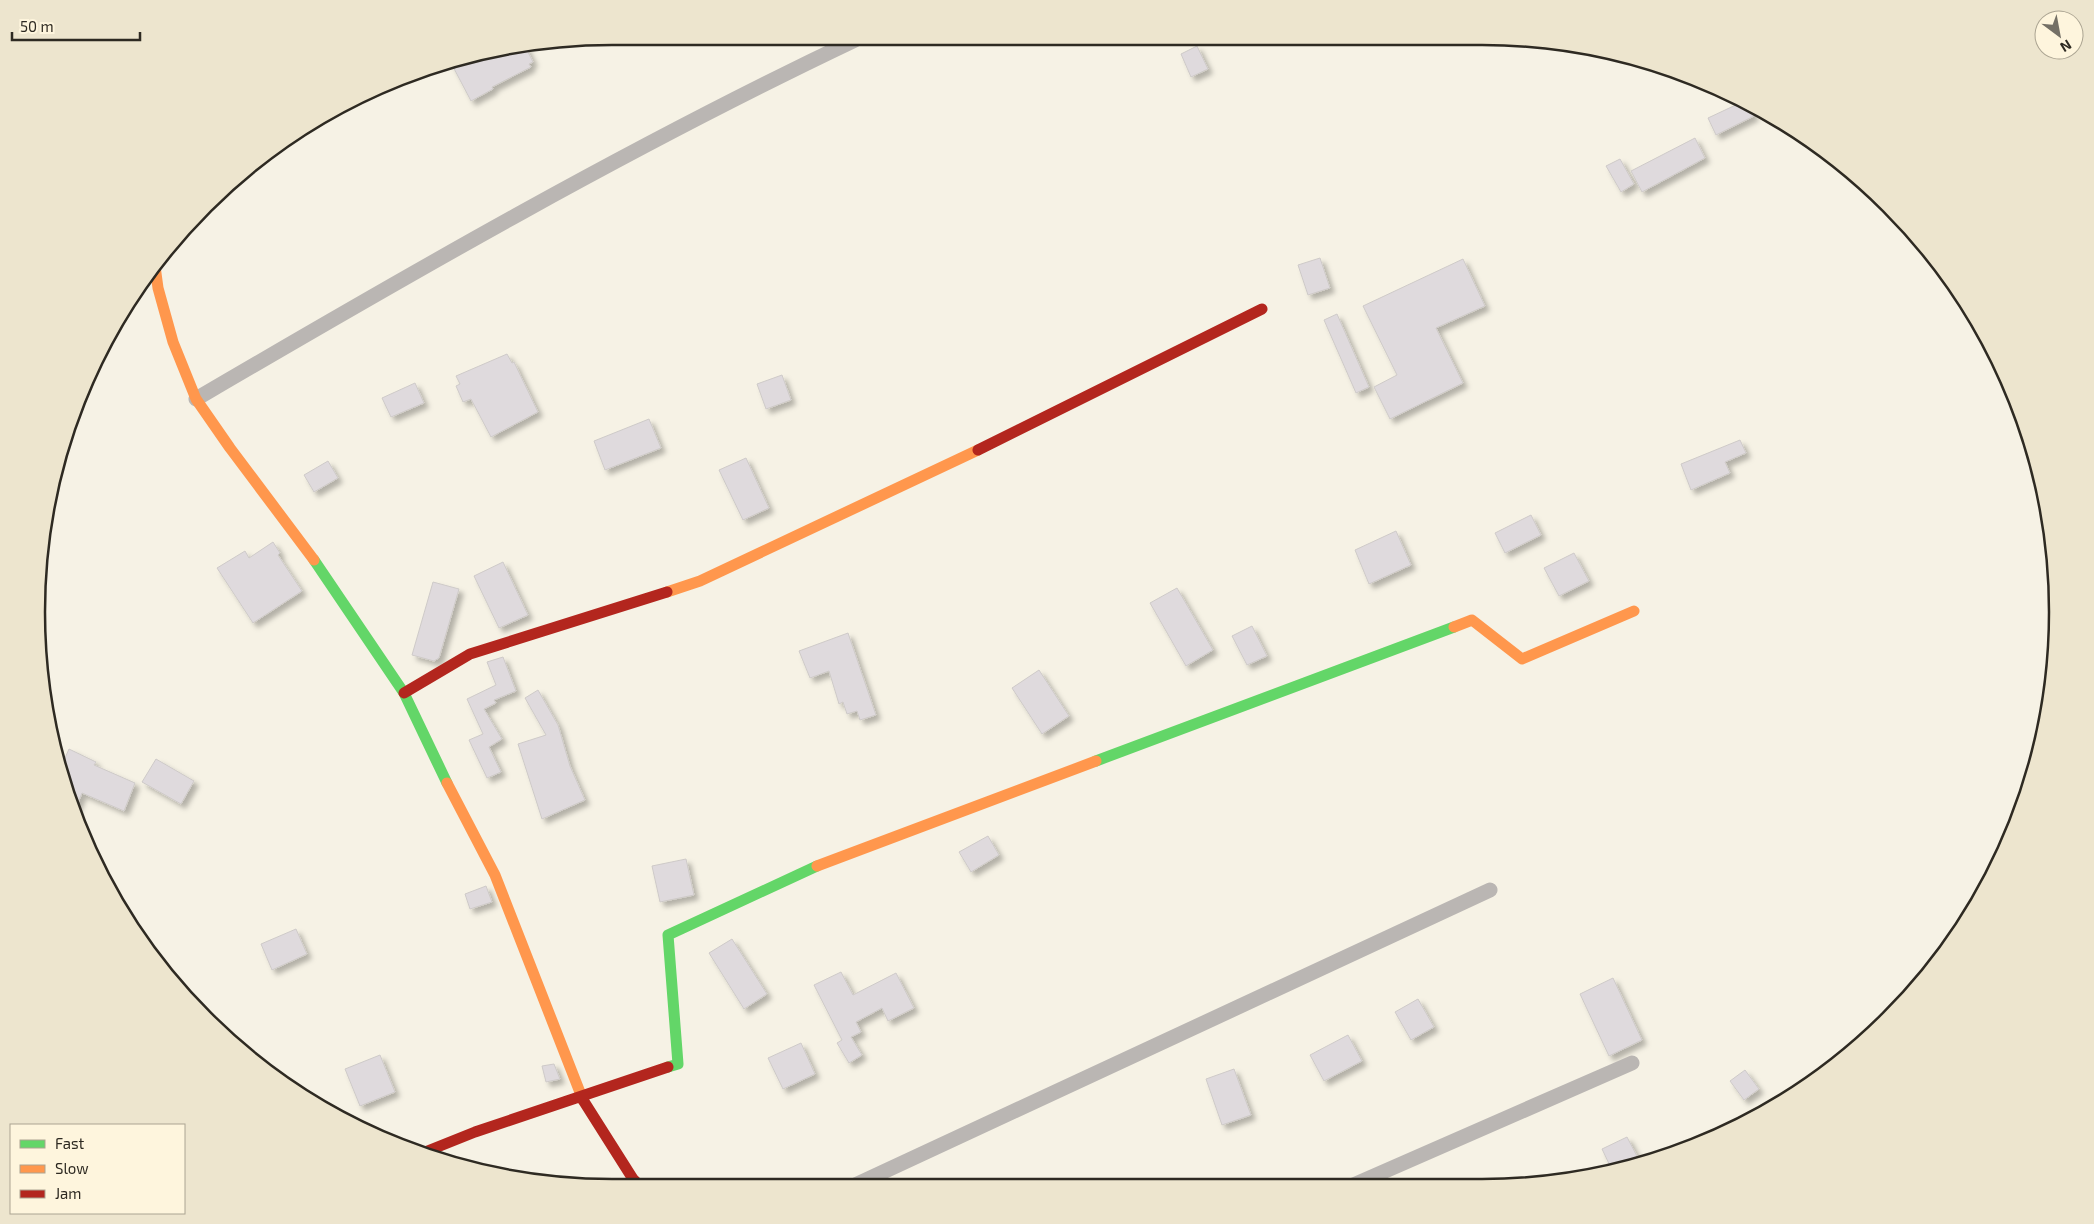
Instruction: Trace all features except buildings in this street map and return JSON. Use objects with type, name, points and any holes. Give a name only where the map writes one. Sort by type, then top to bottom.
[{"type":"street","points":[[196,399],[419,269],[759,86],[845,45]]},
{"type":"street","points":[[156,275],[173,342],[196,399],[230,448],[312,557],[404,693],[459,809],[495,875],[580,1096],[634,1179]]},
{"type":"street","points":[[404,693],[470,654],[700,581],[1030,426],[1262,309]]},
{"type":"street","points":[[431,1149],[475,1132],[678,1064],[668,935],[806,870],[1472,620],[1522,660],[1634,611]]},
{"type":"street","points":[[868,1179],[1490,890]]},
{"type":"street","points":[[1367,1179],[1632,1063]]},
{"type":"traffic: fast","points":[[314,560],[404,693],[447,783]]},
{"type":"traffic: fast","points":[[1096,761],[1454,627]]},
{"type":"traffic: fast","points":[[668,1067],[678,1064],[668,935],[817,866]]},
{"type":"traffic: slow","points":[[156,275],[173,342],[196,399],[230,448],[314,560]]},
{"type":"traffic: slow","points":[[667,592],[700,581],[978,450]]},
{"type":"traffic: slow","points":[[1454,627],[1472,620],[1522,659],[1634,611]]},
{"type":"traffic: slow","points":[[817,866],[1096,761]]},
{"type":"traffic: slow","points":[[447,783],[495,875],[583,1100]]},
{"type":"traffic: jam","points":[[978,450],[1262,309]]},
{"type":"traffic: jam","points":[[404,693],[470,654],[667,592]]},
{"type":"traffic: jam","points":[[431,1149],[475,1132],[668,1067]]},
{"type":"traffic: jam","points":[[583,1100],[633,1179]]}]
